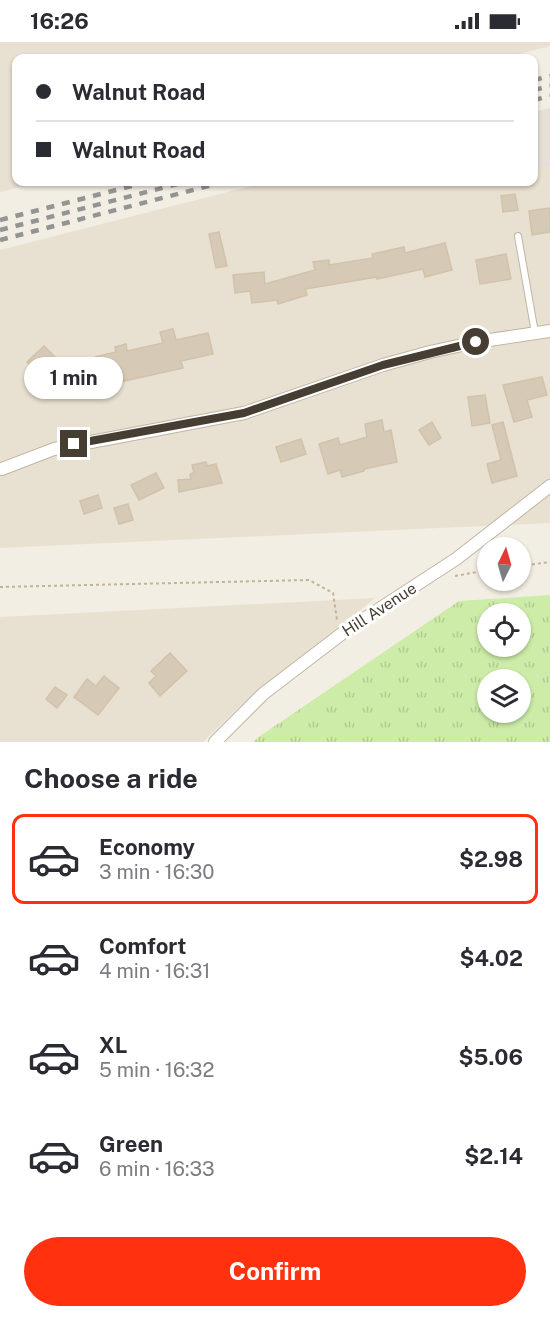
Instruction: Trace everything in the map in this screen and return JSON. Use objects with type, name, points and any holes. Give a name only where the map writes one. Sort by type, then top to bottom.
[{"type":"street","points":[[2,469],[54,449],[244,413],[371,369],[430,352],[550,331]]},
{"type":"street","name":"Hill Avenue","points":[[215,742],[263,694],[344,632],[456,559],[550,486]]},
{"type":"lane","points":[[518,236],[535,333]]},
{"type":"path","points":[[531,565],[550,562]]},
{"type":"path","points":[[0,586],[309,580],[333,593],[336,620],[344,632]]},
{"type":"shaded area","points":[[0,42],[550,42],[550,46],[518,54],[12,54],[12,186],[24,186],[0,192]]},
{"type":"shaded area","points":[[550,108],[550,168],[538,164],[538,111]]},
{"type":"shaded area","points":[[538,164],[550,168],[550,523],[0,548],[0,250],[251,186],[538,186]]},
{"type":"shaded area","points":[[375,598],[239,707],[203,742],[0,742],[0,617]]},
{"type":"green space","points":[[550,595],[550,742],[253,742],[459,601]]},
{"type":"building","points":[[515,194],[518,210],[503,212],[501,196]]},
{"type":"building","points":[[550,208],[550,232],[532,235],[529,211]]},
{"type":"building","points":[[219,232],[227,266],[216,268],[209,234]]},
{"type":"building","points":[[445,243],[452,270],[425,277],[423,269],[377,279],[377,277],[305,289],[307,295],[278,304],[277,300],[252,303],[250,291],[235,293],[233,275],[264,272],[265,284],[315,270],[313,262],[329,260],[329,265],[373,258],[372,254],[404,247],[405,253]]},
{"type":"building","points":[[506,254],[511,279],[480,284],[476,260]]},
{"type":"building","points":[[173,329],[176,340],[208,333],[213,354],[181,361],[183,368],[102,386],[95,357],[116,352],[115,347],[126,344],[127,351],[163,343],[160,332]]},
{"type":"building","points":[[44,346],[64,366],[41,389],[27,375],[34,369],[27,362]]},
{"type":"building","points":[[542,377],[547,395],[527,400],[532,417],[514,422],[503,385]]},
{"type":"building","points":[[485,395],[490,423],[472,426],[468,397]]},
{"type":"building","points":[[382,420],[384,432],[391,430],[397,462],[364,469],[364,471],[342,477],[340,470],[328,474],[319,444],[338,438],[340,445],[367,437],[365,424]]},
{"type":"building","points":[[432,422],[441,438],[429,445],[419,430]]},
{"type":"building","points":[[503,422],[517,476],[492,483],[487,464],[501,460],[492,425]]},
{"type":"building","points":[[301,439],[306,454],[281,462],[276,447]]},
{"type":"building","points":[[206,462],[207,466],[216,464],[222,483],[179,492],[178,480],[191,479],[190,474],[194,473],[192,465]]},
{"type":"building","points":[[156,473],[164,488],[139,500],[131,485]]},
{"type":"building","points":[[98,495],[102,508],[84,514],[80,501]]},
{"type":"building","points":[[128,504],[133,520],[119,524],[114,508]]},
{"type":"building","points":[[170,653],[187,671],[160,696],[149,683],[156,676],[151,671]]},
{"type":"building","points":[[104,676],[119,688],[98,715],[74,697],[87,679],[96,686]]},
{"type":"building","points":[[55,687],[67,695],[57,708],[46,699]]},
{"type":"railway","points":[[538,79],[550,76]]},
{"type":"railway","points":[[538,89],[550,86]]},
{"type":"railway","points":[[538,99],[550,96]]},
{"type":"railway","points":[[0,220],[132,186]]},
{"type":"railway","points":[[0,230],[170,186]]},
{"type":"railway","points":[[0,240],[209,186]]},
{"type":"route","points":[[74,444],[244,413],[383,365],[476,342]]}]
